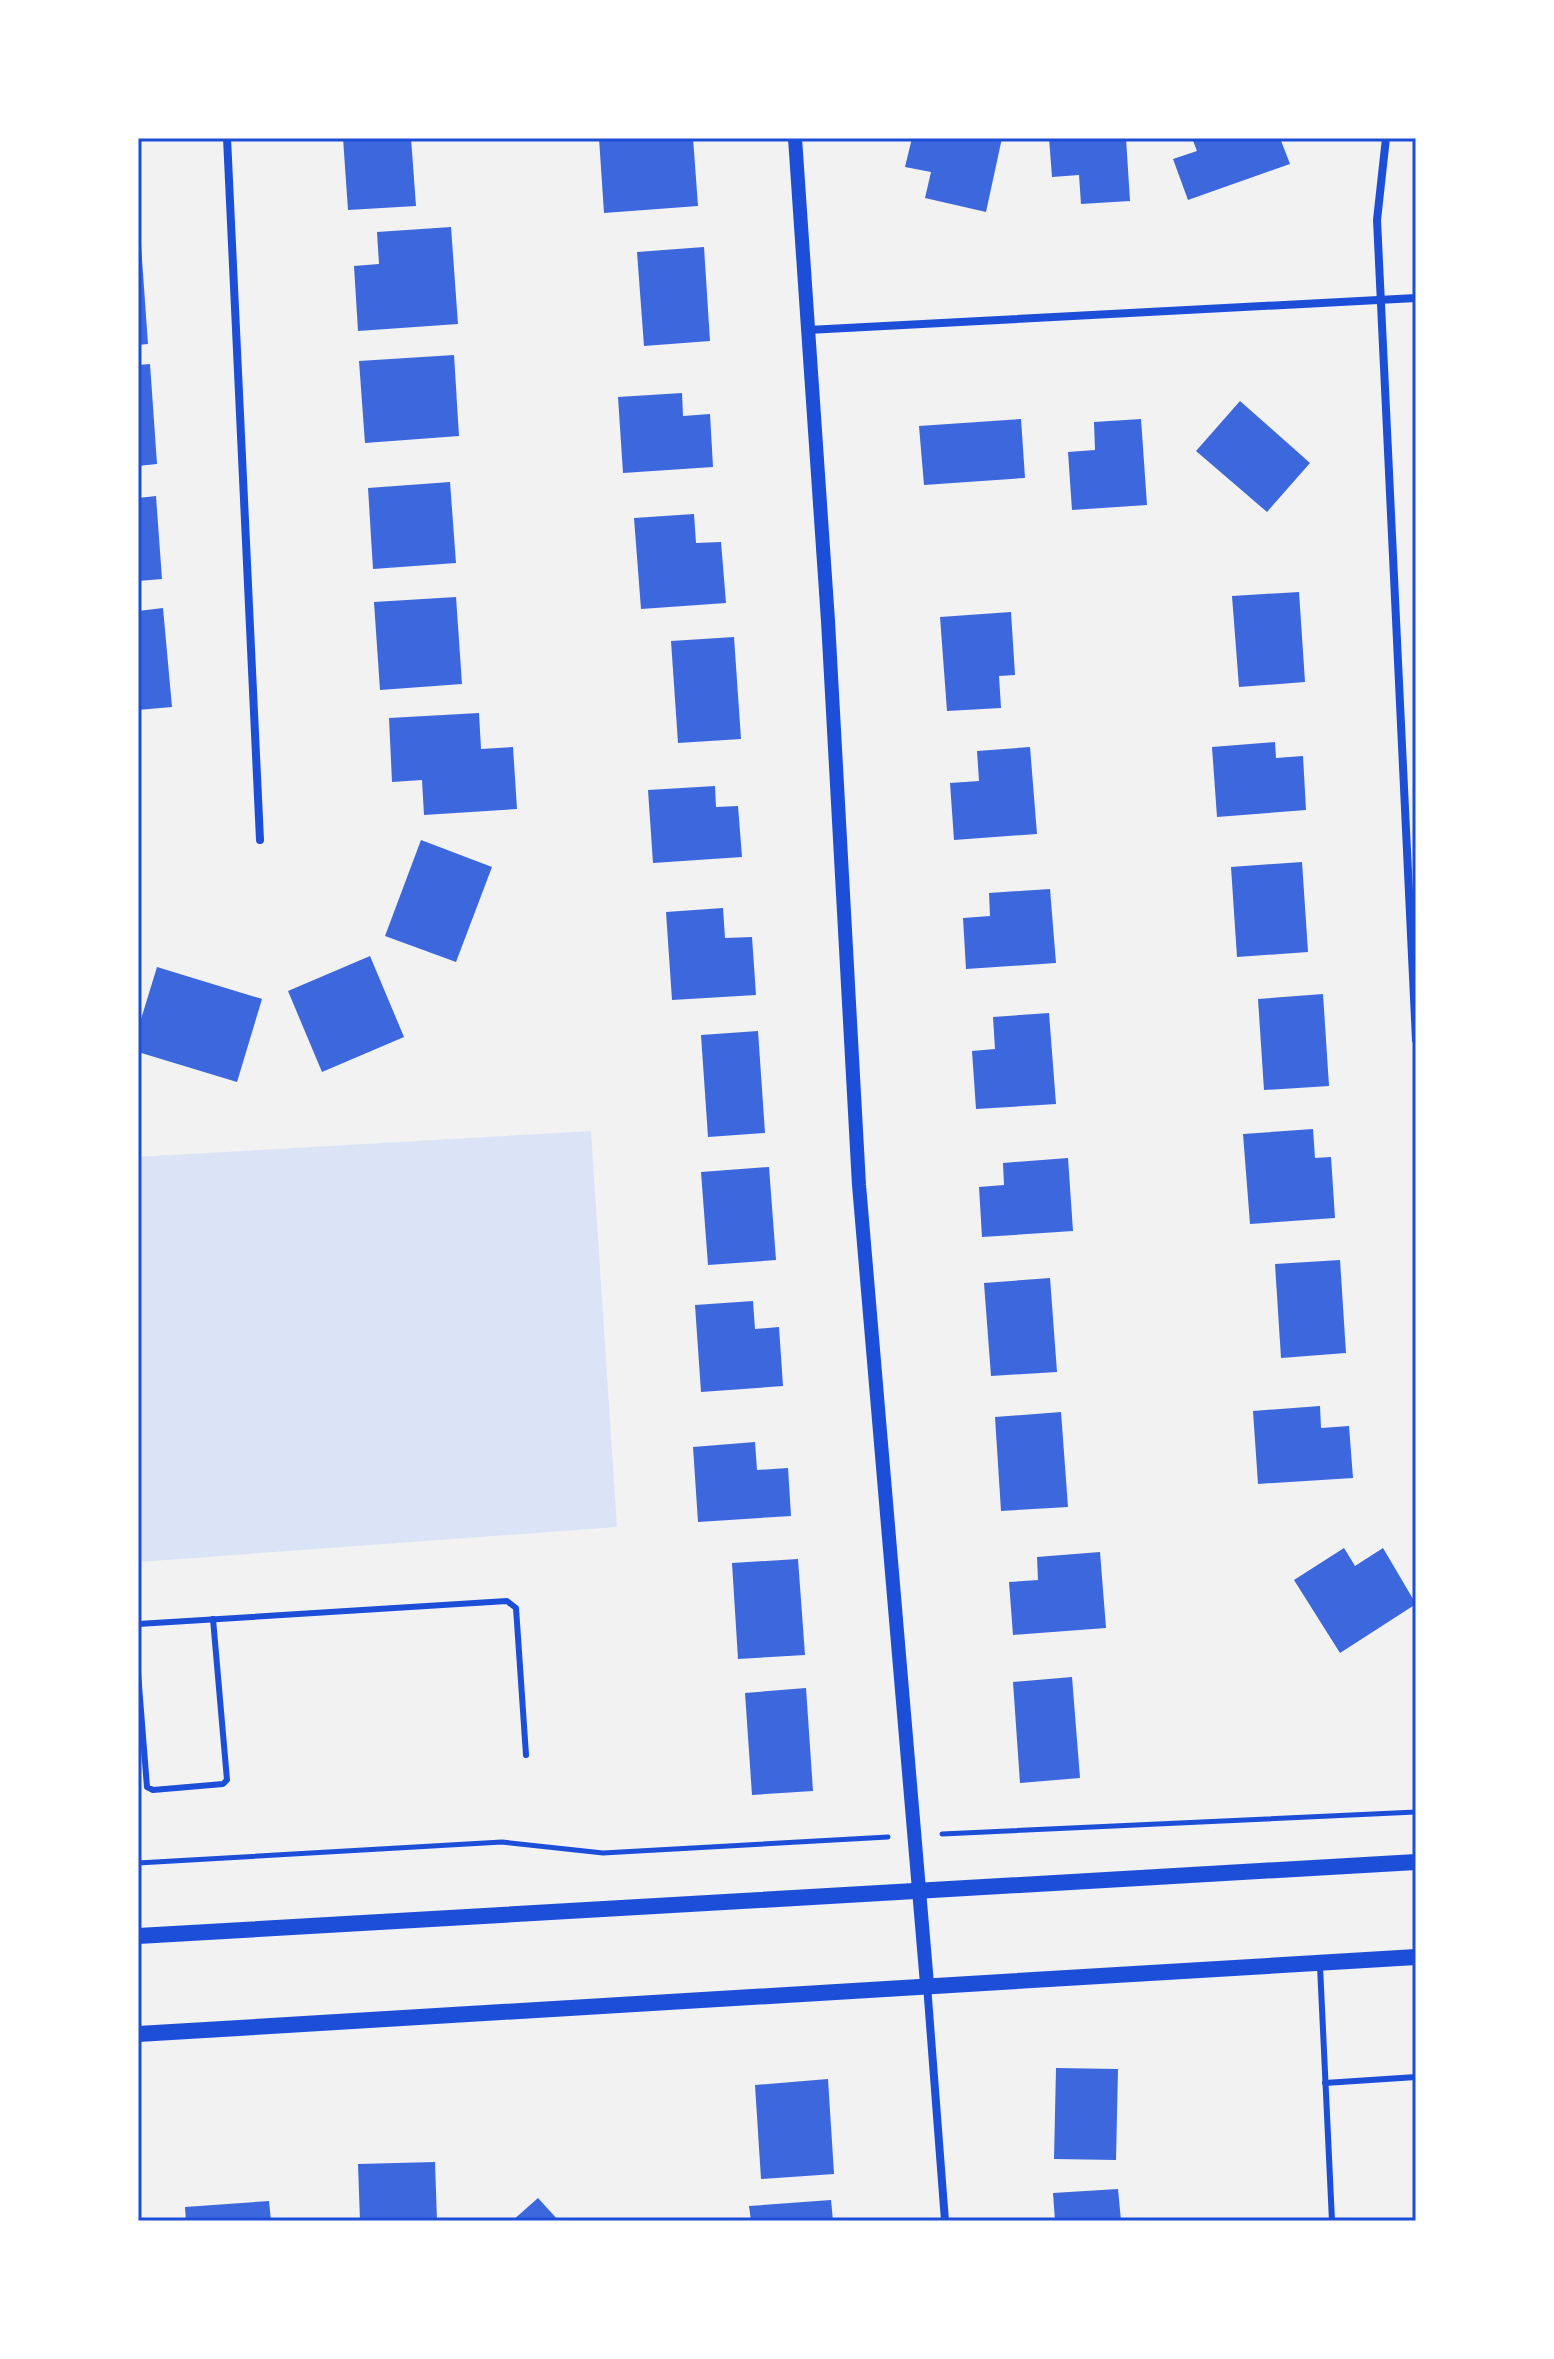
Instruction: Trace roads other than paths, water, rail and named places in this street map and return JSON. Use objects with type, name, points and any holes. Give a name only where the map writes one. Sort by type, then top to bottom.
[{"type":"main road","points":[[138,1936],[1416,1862]]},
{"type":"main road","points":[[138,2034],[927,1984],[1416,1957]]},
{"type":"street","points":[[227,138],[260,840]]},
{"type":"street","points":[[795,138],[859,1185],[916,1835],[945,2221]]},
{"type":"street","points":[[1386,138],[1377,220],[1416,1040]]},
{"type":"street","points":[[808,330],[1416,298]]},
{"type":"lane","points":[[138,1624],[507,1601],[516,1608],[526,1755]]},
{"type":"lane","points":[[138,1673],[147,1787],[153,1790],[223,1784],[227,1780],[213,1619]]},
{"type":"lane","points":[[1319,1962],[1332,2221]]},
{"type":"lane","points":[[1325,2083],[1416,2077]]}]
